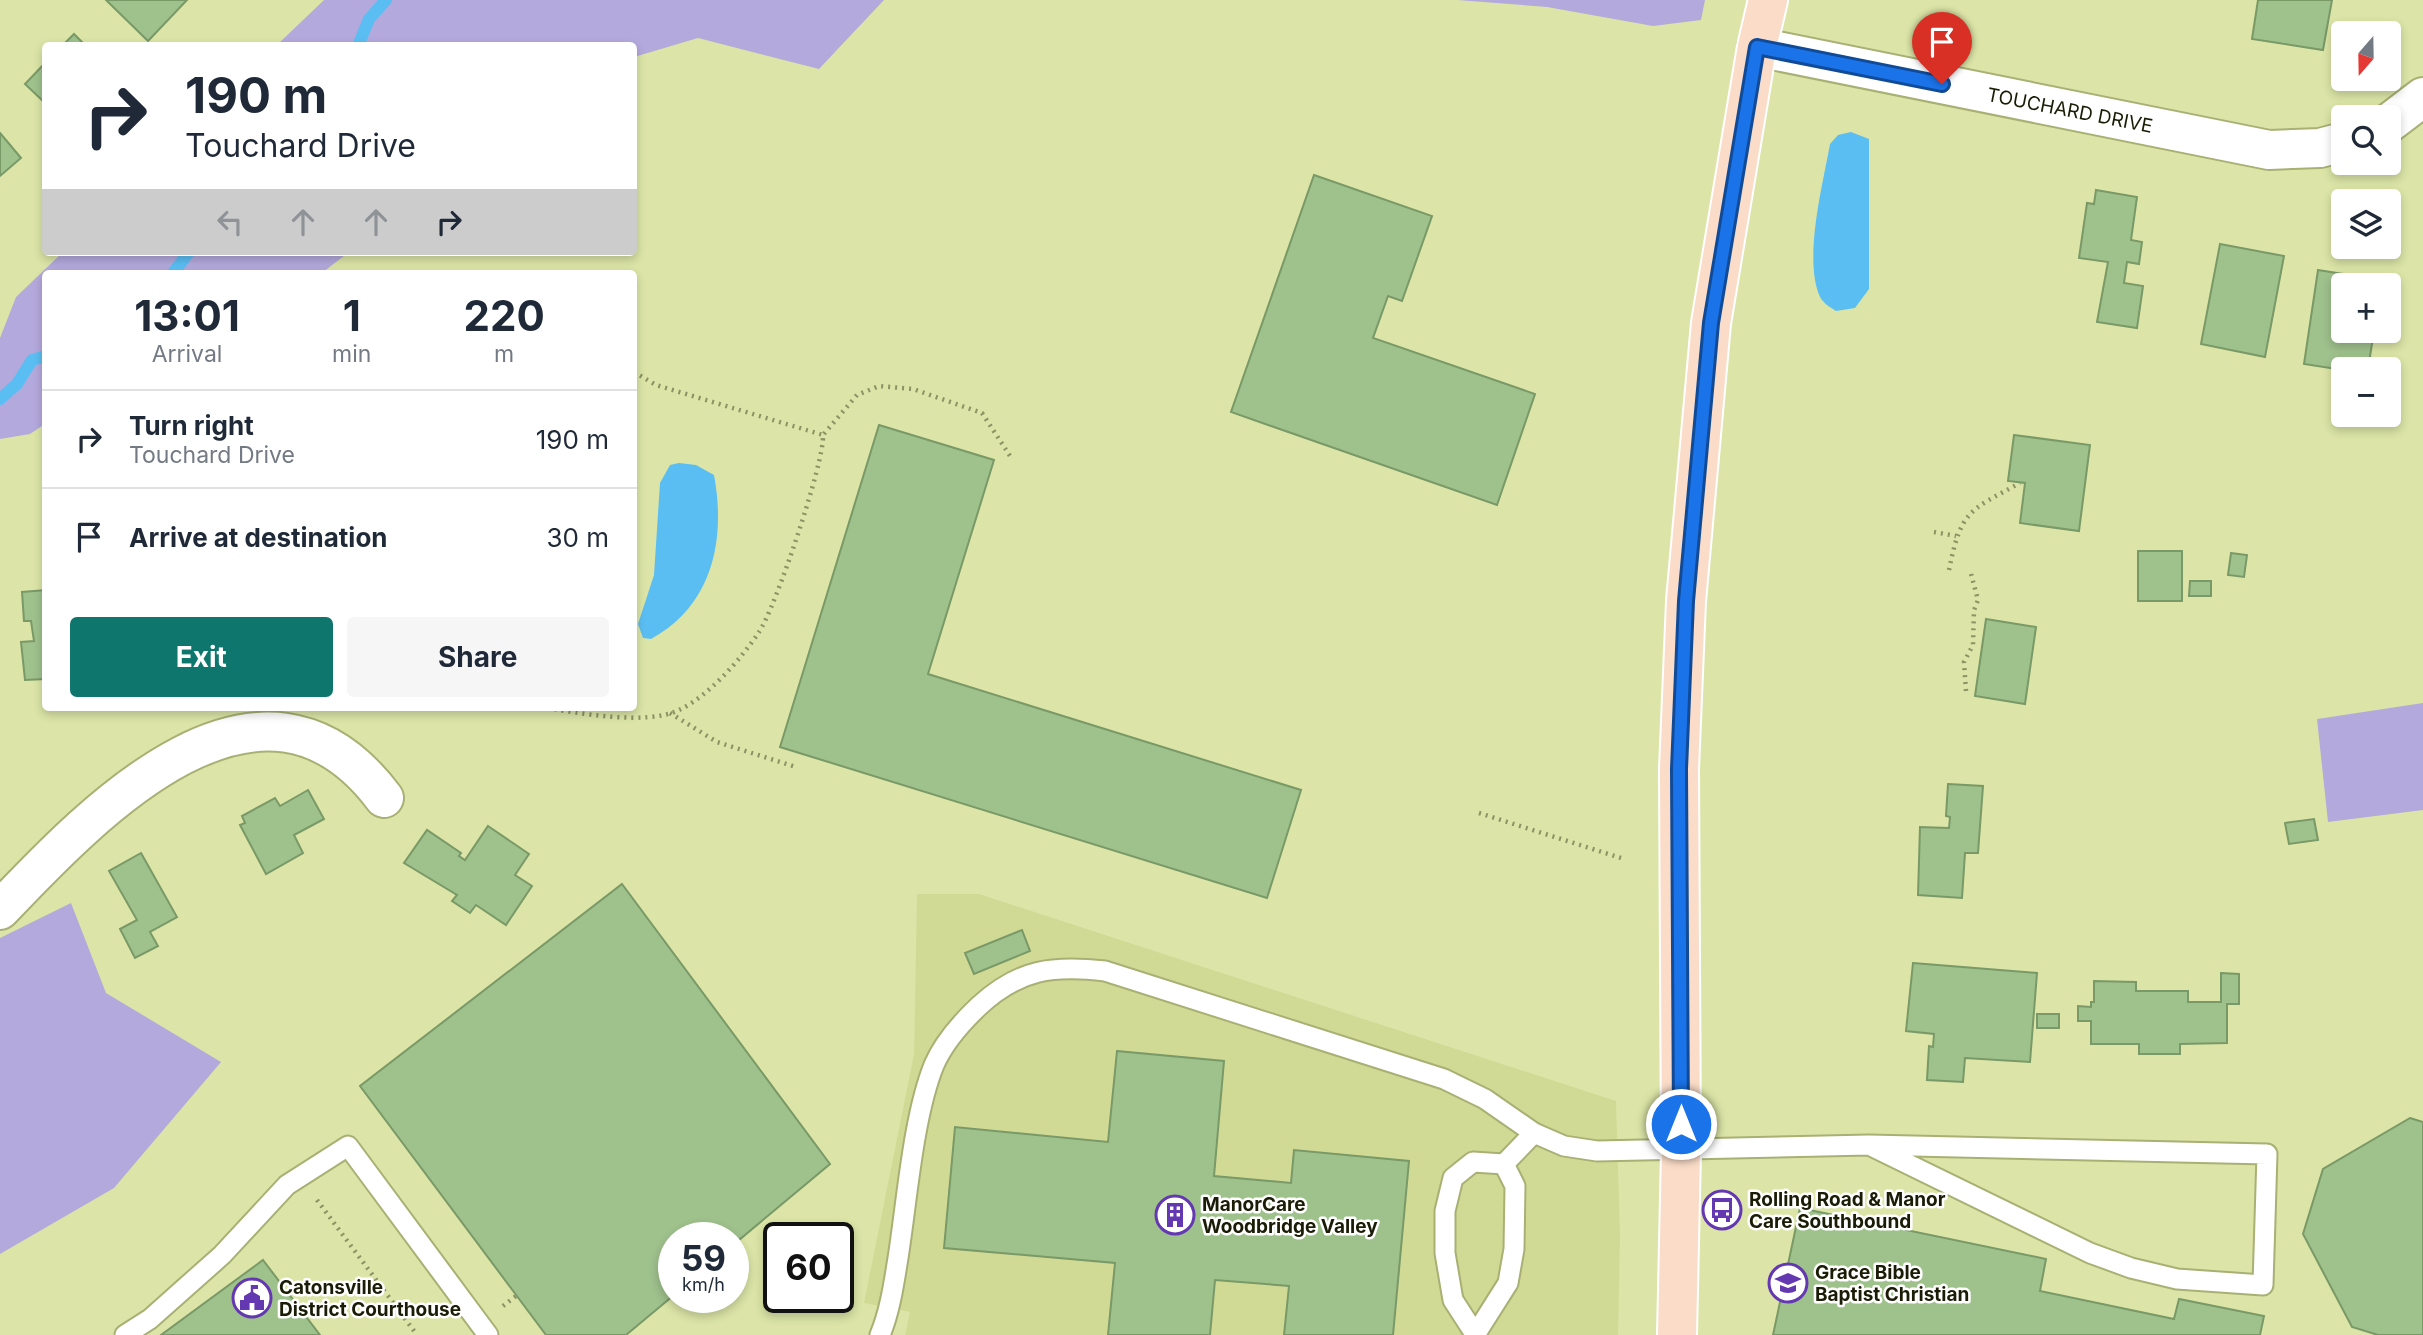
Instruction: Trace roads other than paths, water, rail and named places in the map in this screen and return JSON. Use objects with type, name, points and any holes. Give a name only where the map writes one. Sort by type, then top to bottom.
[{"type":"main road","points":[[1677,1335],[1681,1151],[1679,769],[1686,601],[1711,323],[1757,47],[1768,0]]},
{"type":"street","name":"TOUCHARD DRIVE","points":[[1757,47],[2269,150],[2331,145]]},
{"type":"street","points":[[2401,114],[2423,97]]},
{"type":"street","points":[[0,910],[94,815],[140,781],[198,748],[232,734],[268,729],[303,735],[333,748],[364,770],[384,798]]},
{"type":"lane","points":[[880,1335],[894,1284],[923,1107],[935,1064],[959,1024],[992,994],[1027,974],[1065,966],[1105,971],[1444,1079],[1485,1099],[1534,1133],[1564,1146],[1597,1151],[1869,1145],[2267,1154],[2263,1285],[2177,1279],[2131,1268],[2090,1253],[1869,1145]]},
{"type":"lane","points":[[1504,1164],[1515,1186],[1514,1249],[1508,1283],[1475,1335],[1452,1300],[1445,1253],[1445,1211],[1453,1178],[1473,1162],[1504,1164],[1534,1133]]},
{"type":"lane","points":[[125,1335],[150,1319],[222,1255],[287,1185],[348,1146],[488,1335]]},
{"type":"water","points":[[1851,132],[1869,139],[1869,289],[1855,308],[1836,311],[1820,297],[1813,263],[1814,242],[1830,144],[1838,135]]},
{"type":"water","points":[[670,465],[696,465],[714,475],[718,523],[716,546],[701,589],[689,608],[672,625],[651,639],[643,638],[638,624],[654,575],[660,483]]},
{"type":"waterway","points":[[360,42],[369,19],[386,0]]},
{"type":"waterway","points":[[175,270],[186,256]]},
{"type":"waterway","points":[[0,399],[17,384],[32,360],[42,357]]},
{"type":"place","name":"Rolling Road & Manor Care Southbound","points":[[1722,1210]]},
{"type":"place","name":"ManorCare Woodbridge Valley","points":[[1175,1215]]},
{"type":"place","name":"Grace Bible Baptist Christian","points":[[1788,1283]]},
{"type":"place","name":"Catonsville District Courthouse","points":[[252,1298]]}]
